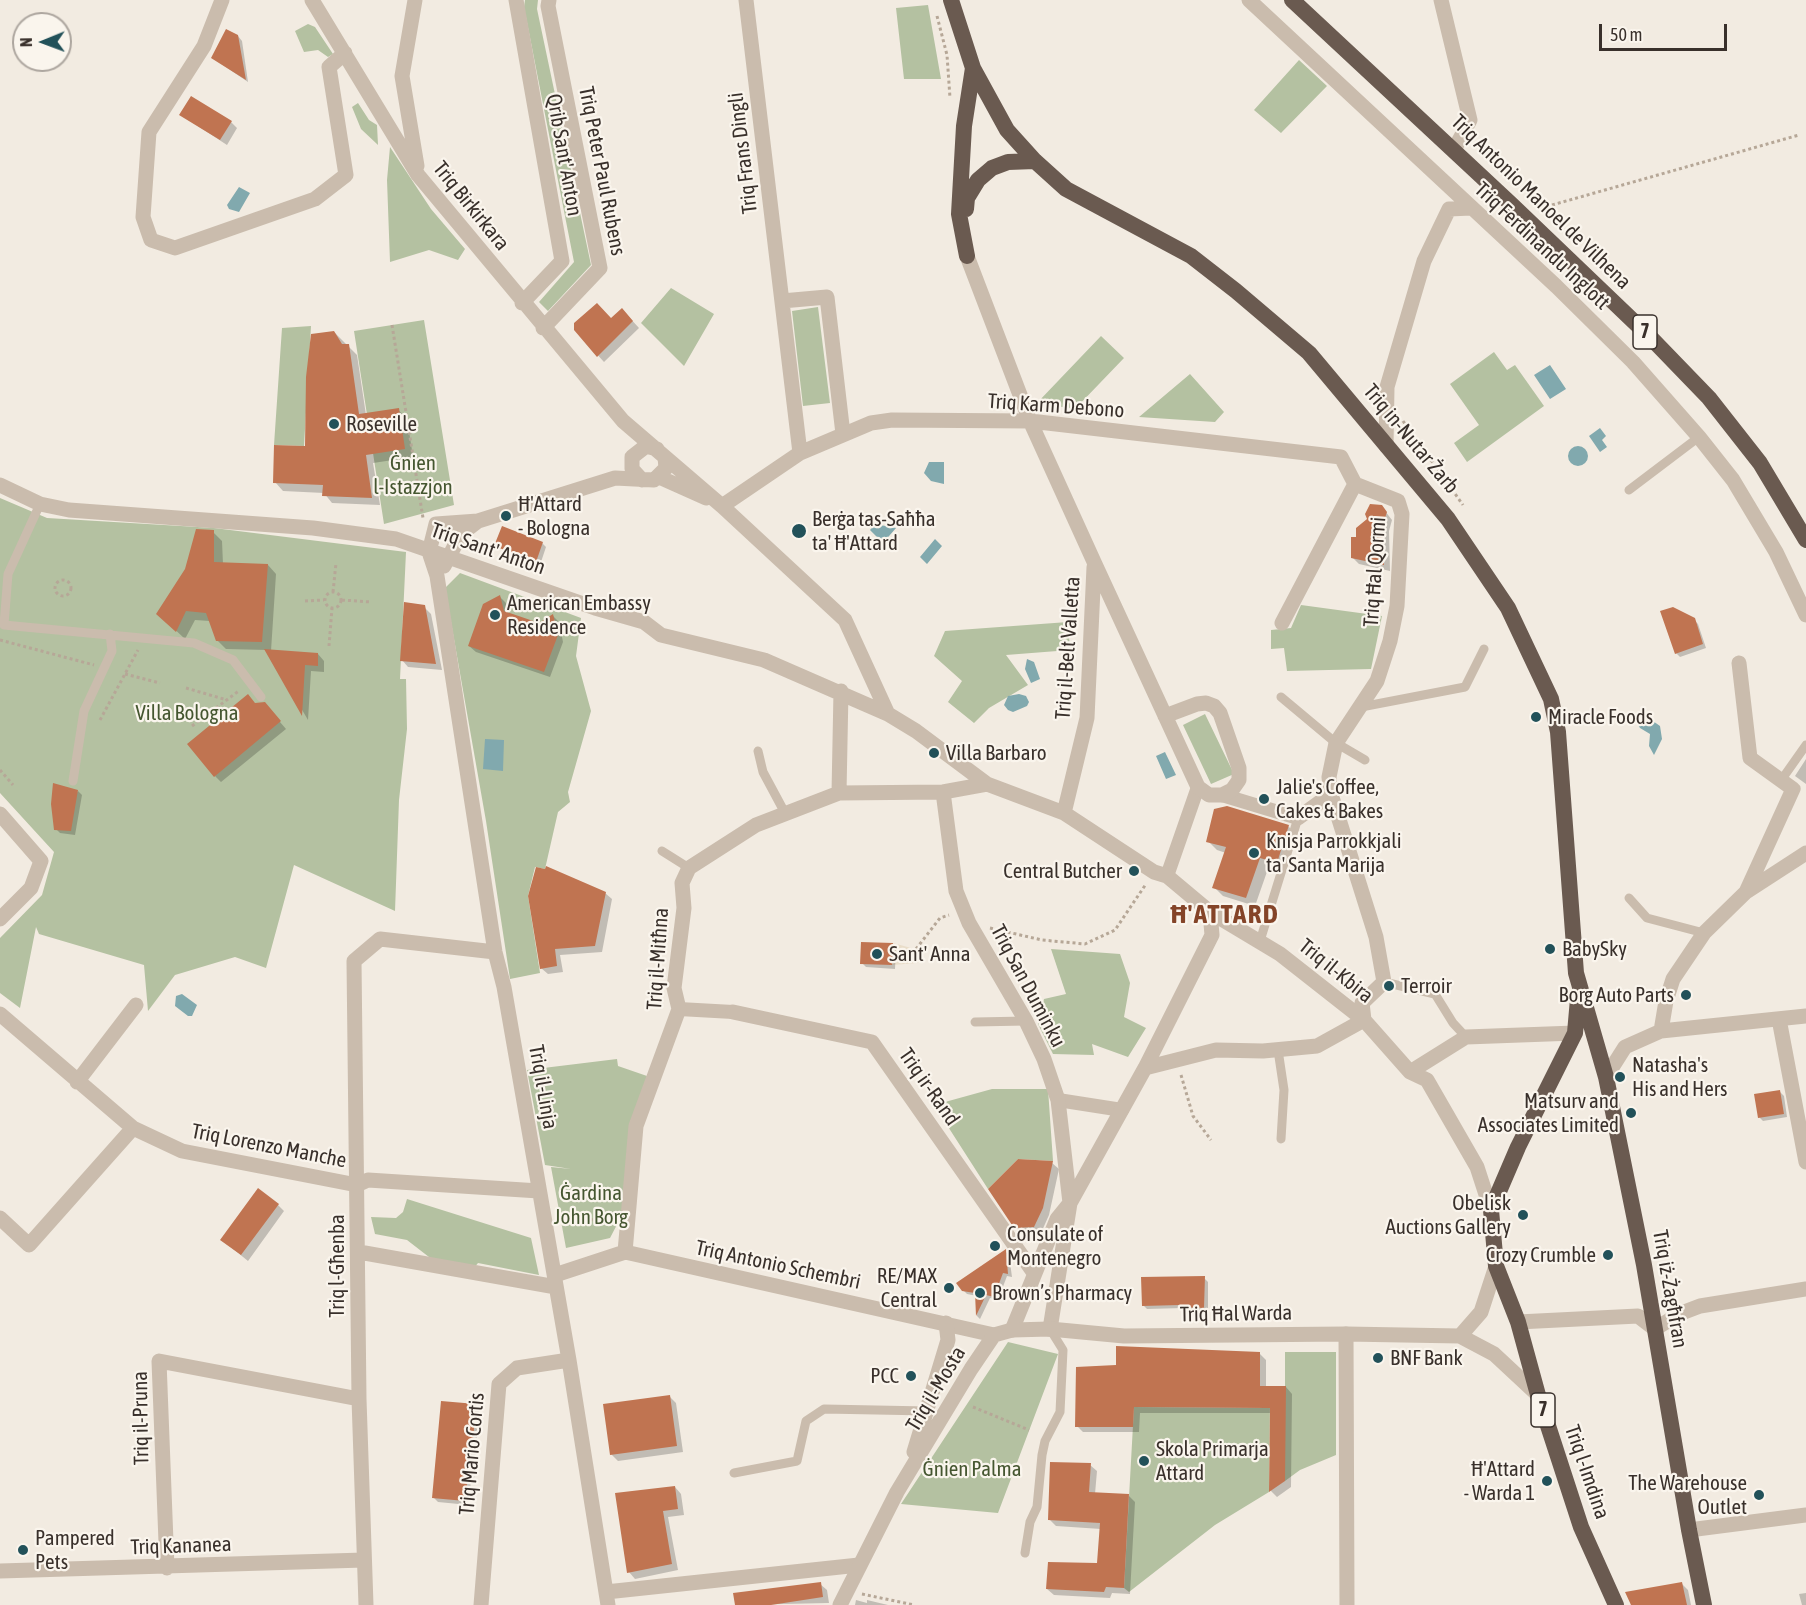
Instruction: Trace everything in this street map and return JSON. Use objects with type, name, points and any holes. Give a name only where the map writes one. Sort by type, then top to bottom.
[{"type":"highway","points":[[951,0],[973,68],[964,126],[959,214],[967,256]]},
{"type":"highway","name":"Triq Antonio Manoel de Vilhena","points":[[1292,0],[1454,150],[1651,338],[1709,398],[1760,463],[1806,540]]},
{"type":"highway","name":"Triq in-Nutar Żarb","points":[[973,68],[1007,130],[1035,161],[1066,189],[1191,256],[1309,353],[1448,519],[1508,608],[1551,699],[1563,777],[1577,978]]},
{"type":"highway","points":[[967,256],[965,218],[968,198],[978,180],[992,168],[1008,162],[1035,161]]},
{"type":"highway","name":"7","points":[[1491,1210],[1502,1182],[1575,1033],[1577,978]]},
{"type":"highway","name":"Triq iż-Żagħfran","points":[[1577,978],[1606,1077],[1655,1329],[1704,1605]]},
{"type":"highway","name":"Triq l-Imdina","points":[[1491,1210],[1496,1266],[1518,1322],[1538,1395],[1581,1527],[1616,1605]]},
{"type":"street","points":[[222,0],[204,46],[149,132],[143,218],[151,240],[175,248],[315,200],[346,175],[329,67],[345,53]]},
{"type":"street","name":"Triq Birkirkara","points":[[312,0],[418,175],[522,303],[623,421],[722,506],[845,620],[888,714]]},
{"type":"street","points":[[415,0],[402,76],[418,175]]},
{"type":"street","name":"Qrib Sant' Anton","points":[[516,0],[562,261],[522,303]]},
{"type":"street","name":"Triq Peter Paul Rubens","points":[[543,328],[600,268],[548,6],[549,0]]},
{"type":"street","name":"Triq Frans Dingli","points":[[746,0],[800,453]]},
{"type":"street","name":"Triq Ferdinandu Inglott","points":[[1249,0],[1556,286],[1633,362],[1699,437],[1732,480],[1776,552],[1806,615]]},
{"type":"street","points":[[1441,0],[1470,120],[1454,150]]},
{"type":"street","points":[[1386,446],[1387,387],[1424,261],[1449,209],[1472,208]]},
{"type":"street","name":"Triq il-Belt Valletta","points":[[967,256],[1030,421],[1095,564],[1087,718],[1064,813]]},
{"type":"street","points":[[782,301],[827,297],[843,434]]},
{"type":"street","name":"Triq Karm Debono","points":[[722,506],[800,453],[871,423],[892,420],[1030,421],[1341,457],[1355,484]]},
{"type":"street","name":"Triq Birkirkara","points":[[623,421],[633,458],[634,474],[642,480]]},
{"type":"street","points":[[429,552],[436,524],[478,521],[615,478],[649,481],[659,477],[666,468],[661,453],[646,446],[615,478]]},
{"type":"street","name":"Triq Birkirkara","points":[[659,477],[722,506]]},
{"type":"street","points":[[1282,623],[1355,484]]},
{"type":"street","name":"Triq Ħal Qormi","points":[[1355,484],[1388,495],[1398,501],[1402,514],[1396,606],[1390,641],[1377,681],[1336,743],[1331,760],[1330,794],[1377,937],[1384,982]]},
{"type":"street","name":"Triq Sant' Anton","points":[[0,485],[40,504],[69,510],[313,528],[396,539],[429,552],[644,622],[661,635],[764,660],[841,691],[888,714],[916,731],[987,784]]},
{"type":"street","points":[[437,576],[450,559],[461,534],[478,521]]},
{"type":"street","name":"Triq il-Linja","points":[[429,552],[437,576],[495,952],[504,987],[556,1281],[607,1598]]},
{"type":"street","points":[[1095,564],[1166,716],[1210,792],[1298,818],[1330,794]]},
{"type":"street","points":[[1739,663],[1750,758],[1794,787],[1746,892]]},
{"type":"street","points":[[839,793],[841,691]]},
{"type":"street","points":[[1166,716],[1206,703],[1214,706],[1220,713],[1239,768],[1239,780],[1232,790],[1210,792]]},
{"type":"street","points":[[689,868],[756,825],[839,793],[943,792],[987,784]]},
{"type":"street","name":"Triq il-Kbira","points":[[987,784],[1064,813],[1161,874],[1210,912],[1280,954],[1364,1020],[1410,1072],[1427,1080],[1477,1167],[1491,1210]]},
{"type":"street","name":"Triq San Duminku","points":[[943,792],[956,891],[969,923],[1026,1021],[1044,1059],[1058,1100],[1070,1203]]},
{"type":"street","points":[[1161,874],[1210,792]]},
{"type":"street","points":[[0,814],[41,861],[31,888],[0,919]]},
{"type":"street","points":[[1661,1031],[1666,1001],[1673,979],[1704,933],[1746,892],[1806,853]]},
{"type":"street","name":"Triq il-Mitħna","points":[[625,1252],[636,1125],[679,1009],[674,988],[684,908],[682,883],[689,868]]},
{"type":"street","points":[[1012,1330],[1057,1219],[1070,1203],[1145,1068],[1212,935],[1210,912]]},
{"type":"street","name":"Triq l-Għenba","points":[[366,1605],[359,1399],[354,961],[380,939],[495,952]]},
{"type":"street","points":[[1145,1068],[1216,1050],[1278,1050],[1317,1046],[1364,1020],[1362,1003],[1384,982]]},
{"type":"street","points":[[77,1082],[136,1005]]},
{"type":"street","points":[[679,1009],[733,1012]]},
{"type":"street","name":"Triq ir-Rand","points":[[733,1012],[872,1042],[1034,1273]]},
{"type":"street","points":[[1606,1077],[1624,1047],[1661,1031],[1806,1016]]},
{"type":"street","points":[[1779,1019],[1806,1162]]},
{"type":"street","name":"Triq Lorenzo Manche","points":[[3,1024],[133,1128],[182,1151],[357,1185],[369,1180],[539,1191]]},
{"type":"street","points":[[1410,1072],[1466,1036],[1575,1033]]},
{"type":"street","points":[[1058,1100],[1122,1110]]},
{"type":"street","points":[[0,1218],[29,1245],[133,1128]]},
{"type":"street","points":[[1050,1329],[1070,1203]]},
{"type":"street","points":[[359,1252],[556,1281],[625,1252]]},
{"type":"street","name":"Triq Antonio Schembri","points":[[625,1252],[994,1335]]},
{"type":"street","points":[[1460,1336],[1481,1312],[1496,1266]]},
{"type":"street","points":[[1518,1322],[1638,1316],[1655,1329],[1679,1314],[1700,1306],[1806,1289]]},
{"type":"street","points":[[905,1480],[948,1340],[946,1323]]},
{"type":"street","name":"Triq Ħal Warda","points":[[1012,1330],[1050,1329],[1124,1336],[1346,1334],[1460,1336],[1494,1354],[1538,1395]]},
{"type":"street","name":"Triq il-Mosta","points":[[840,1605],[905,1480],[970,1369],[994,1335],[1012,1330]]},
{"type":"street","points":[[1346,1334],[1347,1605]]},
{"type":"street","name":"Triq Mario Cortis","points":[[481,1605],[499,1384],[517,1368],[569,1360]]},
{"type":"street","name":"Triq il-Pruna","points":[[167,1568],[159,1361],[359,1399]]},
{"type":"street","points":[[1689,1530],[1806,1515]]},
{"type":"street","name":"Triq Kananea","points":[[0,1571],[167,1568],[364,1560]]},
{"type":"street","points":[[607,1598],[859,1565]]},
{"type":"lane","points":[[1629,490],[1699,437]]},
{"type":"lane","points":[[40,504],[28,525],[8,574],[4,625],[194,643],[233,660],[261,697]]},
{"type":"lane","points":[[73,781],[84,711],[112,651],[110,634]]},
{"type":"lane","points":[[1361,708],[1465,687],[1484,649]]},
{"type":"lane","points":[[1281,697],[1336,743],[1365,760]]},
{"type":"lane","points":[[1794,787],[1806,745]]},
{"type":"lane","points":[[758,751],[764,772],[785,813]]},
{"type":"lane","points":[[1260,941],[1298,818]]},
{"type":"lane","points":[[662,850],[689,868]]},
{"type":"lane","points":[[1629,898],[1647,918],[1704,933]]},
{"type":"lane","points":[[1384,982],[1436,994],[1453,1023],[1466,1036]]},
{"type":"lane","points":[[975,1022],[1026,1021]]},
{"type":"lane","points":[[1278,1050],[1284,1090],[1281,1139]]},
{"type":"lane","points":[[1025,1553],[1030,1522],[1037,1507],[1045,1441],[1060,1412],[1063,1350],[1050,1329]]},
{"type":"lane","points":[[735,1473],[797,1461],[806,1421],[824,1409],[928,1411]]},
{"type":"path","points":[[936,11],[947,55],[951,107]]},
{"type":"path","points":[[1552,205],[1799,135]]},
{"type":"path","points":[[392,325],[421,514]]},
{"type":"path","points":[[1401,419],[1463,505]]},
{"type":"path","points":[[333,592],[336,563]]},
{"type":"path","points":[[61,580],[68,581],[72,588],[70,593],[59,595],[55,588],[57,583],[61,580]]},
{"type":"path","points":[[325,600],[328,593],[333,592],[338,593],[342,600]]},
{"type":"path","points":[[305,601],[325,600]]},
{"type":"path","points":[[325,600],[332,608],[329,646]]},
{"type":"path","points":[[342,600],[371,602]]},
{"type":"path","points":[[332,608],[337,607],[342,600]]},
{"type":"path","points":[[0,640],[104,667]]},
{"type":"path","points":[[100,720],[141,645]]},
{"type":"path","points":[[125,674],[160,683]]},
{"type":"path","points":[[192,726],[244,687]]},
{"type":"path","points":[[186,688],[227,700]]},
{"type":"path","points":[[0,770],[13,785]]},
{"type":"path","points":[[916,949],[940,918],[956,912],[969,923],[1042,940],[1085,944],[1115,930],[1161,874]]},
{"type":"path","points":[[1177,1059],[1193,1116],[1211,1140]]},
{"type":"path","points":[[543,1215],[627,1223]]},
{"type":"path","points":[[973,1407],[1029,1430]]},
{"type":"path","points":[[846,1590],[914,1605]]},
{"type":"green space","points":[[525,0],[538,0],[537,9],[591,265],[548,311],[539,302],[574,262],[524,7]]},
{"type":"green space","points":[[928,5],[941,79],[904,79],[896,8]]},
{"type":"green space","points":[[308,24],[315,27],[333,54],[328,57],[318,50],[304,52],[295,31]]},
{"type":"green space","points":[[1299,60],[1327,86],[1281,133],[1254,110]]},
{"type":"green space","points":[[358,103],[369,120],[377,125],[378,145],[361,129],[352,107]]},
{"type":"green space","points":[[390,147],[431,209],[465,249],[458,260],[429,250],[390,262],[387,180]]},
{"type":"green space","points":[[671,288],[714,314],[684,366],[641,323]]},
{"type":"green space","points":[[818,307],[830,403],[803,406],[792,311]]},
{"type":"green space","name":"Ġnien l-Istazzjon","points":[[424,320],[454,505],[384,524],[354,331]]},
{"type":"green space","points":[[311,326],[304,446],[274,445],[282,328]]},
{"type":"green space","points":[[1101,336],[1124,358],[1075,409],[1037,403]]},
{"type":"green space","points":[[1494,352],[1507,370],[1515,365],[1544,406],[1467,462],[1454,443],[1479,425],[1450,384]]},
{"type":"green space","points":[[1190,374],[1224,412],[1215,422],[1139,417]]},
{"type":"green space","name":"Villa Bologna","points":[[0,498],[47,518],[214,528],[406,552],[400,679],[406,679],[407,729],[399,800],[395,911],[294,865],[266,968],[235,957],[175,975],[148,1011],[144,965],[39,934],[36,927],[20,1008],[0,993],[0,938],[42,895],[54,852],[0,793]]},
{"type":"green space","points":[[460,573],[581,618],[576,656],[591,711],[568,792],[570,802],[558,812],[545,869],[535,867],[528,896],[540,973],[510,979],[486,821],[445,588]]},
{"type":"green space","points":[[1301,605],[1382,616],[1371,669],[1287,671],[1284,648],[1271,649],[1271,630],[1291,628]]},
{"type":"green space","points":[[1068,622],[1070,650],[1006,655],[1028,685],[989,708],[974,723],[948,702],[962,681],[934,656],[945,631]]},
{"type":"green space","points":[[1205,714],[1234,774],[1211,784],[1183,725]]},
{"type":"green space","points":[[1051,949],[1120,954],[1130,983],[1124,1017],[1146,1028],[1128,1057],[1092,1044],[1094,1055],[1053,1054],[1038,1024],[1044,999],[1066,994]]},
{"type":"green space","name":"Ġardina John Borg","points":[[617,1059],[618,1066],[647,1076],[622,1215],[610,1238],[566,1248],[551,1167],[571,1169],[545,1165],[527,1070]]},
{"type":"green space","points":[[992,1089],[1048,1089],[1053,1161],[1018,1159],[988,1189],[945,1122],[945,1102]]},
{"type":"green space","points":[[407,1199],[531,1238],[539,1275],[478,1263],[470,1273],[438,1264],[407,1240],[375,1234],[371,1217],[396,1218],[403,1212]]},
{"type":"green space","name":"Ġnien Palma","points":[[1008,1342],[1058,1354],[998,1513],[901,1504]]},
{"type":"green space","points":[[1285,1352],[1336,1352],[1336,1455],[1300,1470],[1285,1481]]},
{"type":"green space","points":[[1270,1404],[1269,1492],[1215,1525],[1129,1592],[1124,1588],[1134,1407],[1260,1408]]},
{"type":"shaded area","points":[[893,943],[922,951],[918,963],[892,965]]},
{"type":"water","points":[[239,187],[250,193],[239,212],[229,209],[227,205]]},
{"type":"water","points":[[1550,365],[1566,389],[1550,399],[1534,375]]},
{"type":"water","points":[[1600,428],[1606,436],[1602,440],[1607,447],[1600,452],[1589,436]]},
{"type":"water","points":[[1578,446],[1585,449],[1588,456],[1585,463],[1578,466],[1571,463],[1568,456],[1571,449]]},
{"type":"water","points":[[929,462],[944,462],[944,484],[931,481],[924,473]]},
{"type":"water","points":[[875,524],[896,528],[883,543],[870,530]]},
{"type":"water","points":[[935,539],[942,546],[927,564],[920,557]]},
{"type":"water","points":[[1027,659],[1034,662],[1040,679],[1031,683],[1025,669]]},
{"type":"water","points":[[1019,694],[1026,696],[1029,702],[1027,706],[1013,712],[1008,710],[1004,705],[1008,696]]},
{"type":"water","points":[[1650,719],[1660,726],[1662,739],[1654,755],[1649,746],[1650,734],[1640,728],[1635,720]]},
{"type":"water","points":[[485,739],[504,740],[503,771],[483,769]]},
{"type":"water","points":[[1165,752],[1176,775],[1166,779],[1156,756]]},
{"type":"water","points":[[182,994],[197,1005],[192,1016],[188,1016],[175,1006],[176,996]]},
{"type":"building","points":[[226,29],[238,35],[246,80],[211,58]]},
{"type":"building","points":[[191,96],[232,121],[220,140],[179,115]]},
{"type":"building","points":[[597,303],[611,318],[622,308],[633,321],[597,357],[574,330],[574,323]]},
{"type":"building","name":"Roseville","points":[[334,331],[342,344],[349,344],[359,414],[399,408],[405,449],[366,455],[372,498],[322,496],[323,485],[273,483],[274,445],[305,446],[306,377],[311,334]]},
{"type":"building","points":[[1370,504],[1382,505],[1387,512],[1383,524],[1384,565],[1351,558],[1351,537],[1356,537],[1356,528],[1367,519],[1365,514]]},
{"type":"building","points":[[502,526],[543,542],[536,562],[494,546]]},
{"type":"building","points":[[196,529],[214,530],[214,562],[268,564],[262,642],[216,641],[206,613],[186,611],[176,632],[156,614],[185,569]]},
{"type":"building","points":[[500,595],[504,611],[539,623],[553,614],[558,635],[544,672],[468,646],[483,604]]},
{"type":"building","points":[[404,602],[425,605],[436,664],[400,661]]},
{"type":"building","points":[[1673,607],[1695,618],[1703,644],[1675,654],[1660,611]]},
{"type":"building","points":[[264,649],[318,653],[318,666],[305,665],[302,716]]},
{"type":"building","points":[[248,694],[255,703],[265,702],[281,721],[214,777],[187,744]]},
{"type":"building","points":[[53,783],[78,790],[71,831],[54,830],[51,804]]},
{"type":"building","name":"Knisja Parrokkjali ta' Santa Marija","points":[[1227,806],[1289,825],[1277,863],[1260,858],[1246,898],[1212,888],[1226,847],[1206,842],[1214,809]]},
{"type":"building","points":[[546,866],[606,892],[595,946],[555,949],[557,966],[540,969],[528,896],[536,867],[545,869]]},
{"type":"building","name":"Sant' Anna","points":[[861,942],[893,943],[892,965],[860,964]]},
{"type":"building","points":[[1780,1090],[1784,1114],[1758,1118],[1754,1094]]},
{"type":"building","points":[[1018,1159],[1053,1161],[1043,1208],[1034,1227],[1014,1228],[988,1189]]},
{"type":"building","points":[[258,1188],[279,1204],[241,1255],[220,1240]]},
{"type":"building","points":[[1006,1249],[1008,1274],[1003,1273],[994,1297],[986,1295],[976,1316],[975,1293],[962,1291],[956,1283]]},
{"type":"building","points":[[1205,1276],[1204,1308],[1180,1307],[1180,1305],[1142,1306],[1141,1277]]},
{"type":"building","points":[[1116,1346],[1260,1352],[1260,1386],[1286,1386],[1285,1481],[1269,1492],[1270,1408],[1134,1407],[1133,1427],[1075,1427],[1076,1367],[1116,1365]]},
{"type":"building","points":[[670,1395],[677,1446],[610,1455],[603,1404]]},
{"type":"building","points":[[441,1401],[476,1404],[470,1476],[468,1475],[465,1501],[432,1498]]},
{"type":"building","points":[[1050,1462],[1091,1463],[1089,1492],[1129,1494],[1124,1588],[1106,1587],[1104,1592],[1046,1589],[1048,1562],[1097,1563],[1100,1523],[1048,1520]]},
{"type":"building","points":[[675,1486],[678,1509],[663,1511],[672,1564],[627,1573],[615,1493]]},
{"type":"building","points":[[821,1582],[823,1597],[771,1605],[735,1605],[733,1593]]},
{"type":"building","points":[[1682,1582],[1687,1605],[1631,1605],[1625,1592]]},
{"type":"place","name":"Roseville","points":[[334,424]]},
{"type":"place","name":"Ħ'Attard - Bologna","points":[[506,516]]},
{"type":"place","name":"Berġa tas-Saħħa ta' Ħ'Attard","points":[[799,531]]},
{"type":"place","name":"American Embassy Residence","points":[[495,615]]},
{"type":"place","name":"Miracle Foods","points":[[1536,717]]},
{"type":"place","name":"Villa Barbaro","points":[[934,753]]},
{"type":"place","name":"Jalie's Coffee, Cakes & Bakes","points":[[1264,799]]},
{"type":"place","name":"Knisja Parrokkjali ta' Santa Marija","points":[[1254,853]]},
{"type":"place","name":"Central Butcher","points":[[1134,871]]},
{"type":"place","name":"BabySky","points":[[1550,949]]},
{"type":"place","name":"Sant' Anna","points":[[877,954]]},
{"type":"place","name":"Terroir","points":[[1389,986]]},
{"type":"place","name":"Borg Auto Parts","points":[[1686,995]]},
{"type":"place","name":"Natasha's His and Hers","points":[[1620,1077]]},
{"type":"place","name":"Matsurv and Associates Limited","points":[[1631,1113]]},
{"type":"place","name":"Obelisk Auctions Gallery","points":[[1523,1215]]},
{"type":"place","name":"Consulate of Montenegro","points":[[995,1246]]},
{"type":"place","name":"Crozy Crumble","points":[[1608,1255]]},
{"type":"place","name":"RE/MAX Central","points":[[949,1288]]},
{"type":"place","name":"Brown’s Pharmacy","points":[[980,1293]]},
{"type":"place","name":"BNF Bank","points":[[1378,1358]]},
{"type":"place","name":"PCC","points":[[911,1376]]},
{"type":"place","name":"Skola Primarja Attard","points":[[1144,1461]]},
{"type":"place","name":"Ħ'Attard - Warda 1","points":[[1547,1481]]},
{"type":"place","name":"The Warehouse Outlet","points":[[1759,1495]]},
{"type":"place","name":"Pampered Pets","points":[[23,1550]]},
{"type":"district","name":"Ħ'ATTARD","points":[[1225,914]]}]
